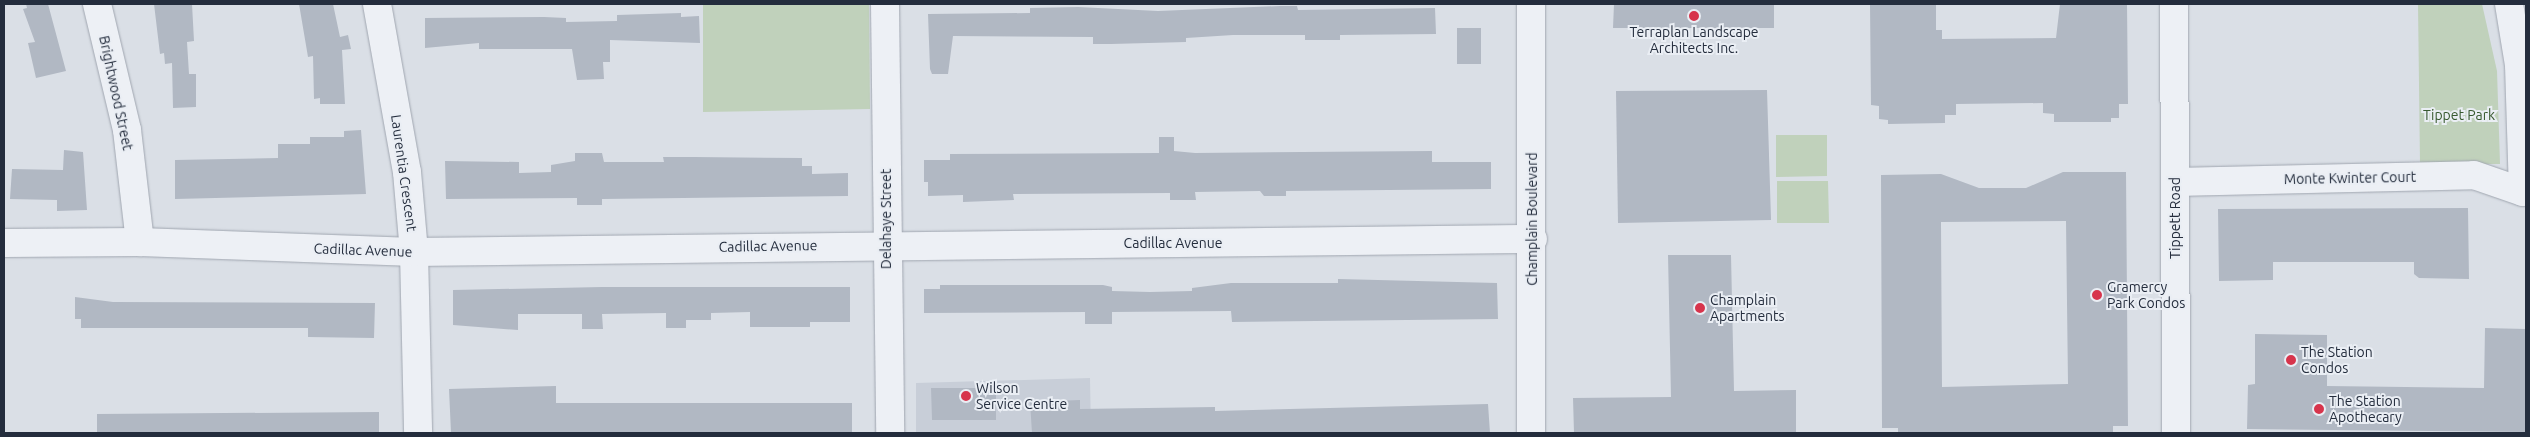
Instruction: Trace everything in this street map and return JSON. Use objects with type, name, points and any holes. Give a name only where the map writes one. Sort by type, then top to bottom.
[{"type":"street","name":"Brightwood Street","points":[[97,4],[127,130],[140,242]]},
{"type":"street","name":"Laurentia Crescent","points":[[377,4],[407,172],[414,252],[418,433]]},
{"type":"street","name":"Delahaye Street","points":[[885,4],[886,244],[890,433]]},
{"type":"street","name":"Champlain Boulevard","points":[[1531,4],[1533,239],[1531,433]]},
{"type":"street","name":"Tippett Road","points":[[2174,4],[2176,433]]},
{"type":"street","name":"Monte Kwinter Court","points":[[2175,182],[2474,175],[2523,192],[2519,65],[2509,4]]},
{"type":"street","name":"Cadillac Avenue","points":[[4,243],[140,242],[414,252],[886,244],[1533,239]]},
{"type":"shaded area","points":[[1090,378],[1091,433],[916,433],[916,383]]},
{"type":"green space","points":[[703,4],[869,4],[870,109],[703,112]]},
{"type":"green space","name":"Tippet Park","points":[[2418,4],[2482,4],[2497,71],[2500,164],[2420,164]]},
{"type":"green space","points":[[1776,135],[1827,135],[1827,176],[1776,177]]},
{"type":"green space","points":[[1777,181],[1828,181],[1829,223],[1777,223]]},
{"type":"building","points":[[26,4],[48,4],[66,71],[36,78],[28,43],[35,42],[23,9],[27,8]]},
{"type":"building","points":[[154,4],[192,4],[194,41],[187,42],[189,74],[196,74],[196,107],[173,108],[172,63],[165,64],[164,53],[160,54]]},
{"type":"building","points":[[299,4],[333,4],[340,37],[348,35],[351,49],[342,50],[345,104],[320,104],[320,98],[314,99],[313,56],[308,57]]},
{"type":"building","name":"Terraplan Landscape Architects Inc.","points":[[1614,4],[1774,4],[1774,28],[1613,28]]},
{"type":"building","points":[[1870,4],[1936,4],[1936,30],[1942,30],[1942,39],[2056,38],[2060,4],[2127,4],[2128,104],[2119,104],[2119,118],[2111,118],[2111,122],[2054,122],[2054,114],[2043,113],[2043,103],[1956,104],[1956,115],[1945,115],[1945,123],[1888,124],[1888,120],[1879,119],[1879,106],[1871,105]]},
{"type":"building","points":[[1297,6],[1298,10],[1435,8],[1436,34],[1340,35],[1340,40],[1305,40],[1305,35],[1233,35],[1186,38],[1186,42],[1111,44],[1093,44],[1093,37],[953,36],[948,74],[932,74],[930,69],[928,14],[1030,13],[1030,8],[1078,7],[1158,11]]},
{"type":"building","points":[[681,13],[681,17],[699,16],[700,43],[610,40],[610,62],[603,62],[604,79],[577,80],[572,49],[479,49],[479,43],[425,48],[425,18],[544,17],[566,18],[566,22],[617,21],[617,15]]},
{"type":"building","points":[[1457,28],[1481,28],[1481,64],[1457,64]]},
{"type":"building","points":[[1767,90],[1771,220],[1618,223],[1616,91]]},
{"type":"building","points":[[361,130],[366,194],[175,199],[175,160],[278,158],[278,144],[310,144],[310,137],[344,137],[344,131]]},
{"type":"building","points":[[1159,137],[1174,137],[1174,151],[1195,153],[1432,151],[1432,162],[1491,162],[1491,189],[1286,191],[1286,196],[1264,196],[1260,191],[1195,192],[1196,200],[1170,200],[1170,193],[1013,194],[1014,200],[963,202],[963,195],[928,196],[928,182],[924,182],[924,160],[950,160],[950,154],[1159,153]]},
{"type":"building","points":[[64,150],[83,152],[87,210],[57,211],[57,200],[10,199],[12,169],[63,170]]},
{"type":"building","points":[[575,153],[602,153],[604,162],[664,162],[663,157],[802,158],[802,166],[812,166],[812,174],[848,173],[848,196],[602,199],[602,205],[577,205],[577,198],[446,199],[445,161],[519,162],[519,173],[551,172],[551,165],[575,161]]},
{"type":"building","name":"Gramercy Park Condos","points":[[2063,172],[2126,172],[2128,426],[2113,426],[2113,433],[1898,433],[1898,428],[1882,428],[1881,175],[1941,174],[1979,188],[2026,188]],"holes":[[[2066,221],[2068,384],[1942,387],[1941,222]]]},
{"type":"building","points":[[2468,208],[2469,279],[2419,278],[2414,274],[2414,262],[2273,262],[2273,280],[2219,281],[2218,209]]},
{"type":"building","name":"Champlain Apartments","points":[[1668,255],[1731,255],[1734,391],[1796,390],[1796,433],[1574,433],[1573,398],[1671,397]]},
{"type":"building","points":[[1338,279],[1497,283],[1498,319],[1232,322],[1231,311],[1112,312],[1112,324],[1085,324],[1085,312],[924,313],[924,289],[940,289],[940,285],[1103,285],[1112,287],[1112,291],[1150,292],[1192,291],[1192,288],[1231,283],[1338,283]]},
{"type":"building","points":[[602,287],[850,287],[850,322],[810,322],[810,327],[750,327],[750,312],[711,313],[711,320],[686,320],[686,328],[666,328],[666,313],[602,314],[603,329],[582,329],[582,314],[518,314],[518,330],[453,325],[453,290]]},
{"type":"building","points":[[75,297],[113,302],[375,303],[374,338],[308,337],[308,328],[81,328],[81,319],[75,319]]},
{"type":"building","name":"The Station Condos","points":[[2485,328],[2526,329],[2526,432],[2247,429],[2248,385],[2255,384],[2255,334],[2327,335],[2327,386],[2484,388]]},
{"type":"building","points":[[556,386],[556,403],[852,403],[852,433],[451,433],[449,389]]},
{"type":"building","points":[[931,388],[996,388],[996,420],[932,420]]},
{"type":"building","points":[[1080,400],[1080,409],[1215,407],[1215,411],[1488,404],[1490,433],[1032,433],[1030,402]]},
{"type":"building","points":[[379,412],[379,433],[97,433],[97,414]]},
{"type":"place","name":"Terraplan Landscape Architects Inc.","points":[[1694,16]]},
{"type":"place","name":"Gramercy Park Condos","points":[[2097,295]]},
{"type":"place","name":"Champlain Apartments","points":[[1700,308]]},
{"type":"place","name":"The Station Condos","points":[[2291,360]]},
{"type":"place","name":"Wilson Service Centre","points":[[966,396]]},
{"type":"place","name":"The Station Apothecary","points":[[2319,409]]}]
